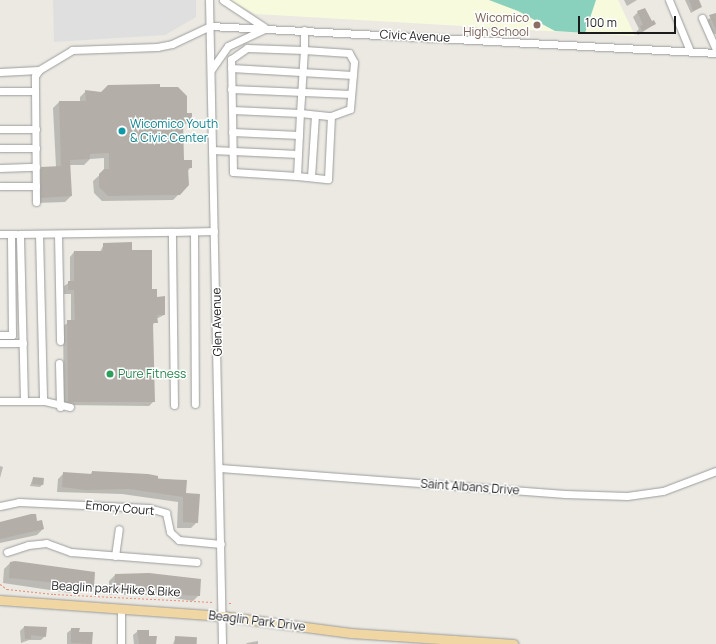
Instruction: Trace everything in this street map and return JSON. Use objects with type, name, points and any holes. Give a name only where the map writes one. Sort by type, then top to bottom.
[{"type":"main road","name":"Beaglin Park Drive","points":[[0,600],[222,616],[344,632],[514,644]]},
{"type":"street","name":"Glen Avenue","points":[[210,0],[212,150],[220,468],[222,644]]},
{"type":"street","points":[[223,0],[266,28]]},
{"type":"street","points":[[669,0],[690,51]]},
{"type":"street","points":[[702,18],[716,49]]},
{"type":"street","name":"Civic Avenue","points":[[210,26],[716,53]]},
{"type":"street","points":[[36,202],[35,76],[39,70],[72,50],[150,48],[172,44],[210,26]]},
{"type":"street","points":[[211,70],[228,46],[266,28]]},
{"type":"street","points":[[297,176],[304,30]]},
{"type":"street","points":[[232,110],[331,116],[350,109],[354,62],[348,54],[304,50],[247,48],[231,59],[233,172],[328,179],[331,116]]},
{"type":"street","points":[[231,68],[353,75]]},
{"type":"street","points":[[0,72],[39,70]]},
{"type":"street","points":[[231,89],[351,94]]},
{"type":"street","points":[[0,92],[35,91]]},
{"type":"street","points":[[311,177],[315,115]]},
{"type":"street","points":[[0,129],[36,129]]},
{"type":"street","points":[[232,132],[299,135]]},
{"type":"street","points":[[0,148],[36,148]]},
{"type":"street","points":[[212,150],[298,154]]},
{"type":"street","points":[[0,168],[36,167]]},
{"type":"street","points":[[0,186],[36,186]]},
{"type":"street","points":[[0,234],[214,231]]},
{"type":"street","points":[[172,232],[174,405]]},
{"type":"street","points":[[194,232],[195,404]]},
{"type":"street","points":[[0,335],[12,335],[11,234]]},
{"type":"street","points":[[20,234],[24,401]]},
{"type":"street","points":[[39,234],[43,401]]},
{"type":"street","points":[[58,234],[60,341]]},
{"type":"street","points":[[0,344],[22,343]]},
{"type":"street","points":[[58,363],[60,407]]},
{"type":"street","points":[[0,401],[43,401],[60,407],[70,407]]},
{"type":"street","name":"Saint Albans Drive","points":[[220,468],[401,483],[627,496],[663,491],[716,471]]},
{"type":"street","name":"Emory Court","points":[[0,506],[19,502],[149,508],[166,513],[170,532],[179,540],[221,544]]},
{"type":"street","points":[[115,556],[119,529]]},
{"type":"street","points":[[7,552],[28,545],[46,543],[71,552],[197,562]]},
{"type":"street","points":[[121,609],[121,644]]},
{"type":"path","name":"Beaglin park Hike & Bike","points":[[0,584],[7,589],[54,594],[232,603]]},
{"type":"shaded area","points":[[53,0],[196,0],[196,17],[165,35],[54,42]]},
{"type":"shaded area","name":"Wicomico High School","points":[[230,0],[618,0],[635,36],[255,14]]},
{"type":"green space","points":[[489,0],[596,0],[585,33],[555,31],[518,11]]},
{"type":"building","points":[[689,0],[699,0],[702,7],[693,11]]},
{"type":"building","points":[[645,8],[652,21],[654,20],[656,24],[642,31],[640,26],[643,25],[637,11]]},
{"type":"building","points":[[716,13],[716,30],[709,15]]},
{"type":"building","name":"Wicomico Youth & Civic Center","points":[[160,84],[160,87],[178,87],[187,96],[187,113],[192,113],[192,121],[183,121],[184,160],[192,160],[192,168],[188,168],[189,185],[180,195],[108,196],[99,187],[99,174],[104,169],[109,169],[109,153],[90,154],[90,159],[70,160],[72,196],[41,198],[41,167],[61,166],[59,101],[86,101],[85,90],[101,92],[108,85]]},
{"type":"building","points":[[132,242],[132,250],[152,250],[152,289],[157,289],[157,297],[165,296],[165,315],[157,315],[158,323],[153,323],[155,402],[68,402],[67,320],[75,320],[74,290],[68,290],[68,281],[74,281],[74,251],[103,251],[103,243]]},
{"type":"building","points":[[92,471],[148,474],[158,476],[158,479],[187,480],[186,493],[200,494],[198,523],[183,522],[183,497],[129,489],[85,490],[62,487],[63,472],[92,474]]},
{"type":"building","points":[[33,477],[44,478],[43,485],[32,484]]},
{"type":"building","points":[[36,514],[37,521],[42,520],[44,529],[0,539],[0,522]]},
{"type":"building","points":[[15,561],[95,572],[94,587],[9,578],[10,562]]},
{"type":"building","points":[[149,573],[201,579],[200,596],[182,595],[161,590],[114,590],[115,574]]},
{"type":"building","points":[[24,626],[47,627],[46,637],[31,635],[31,639],[25,639]]},
{"type":"building","points":[[71,628],[80,628],[79,632],[93,632],[92,644],[71,643]]},
{"type":"building","points":[[137,630],[149,630],[149,636],[157,636],[156,644],[139,644]]},
{"type":"building","points":[[175,636],[197,637],[197,644],[175,644]]},
{"type":"place","name":"Wicomico High School","points":[[537,25]]},
{"type":"place","name":"Wicomico Youth & Civic Center","points":[[122,131]]},
{"type":"place","name":"Pure Fitness","points":[[110,374]]}]
